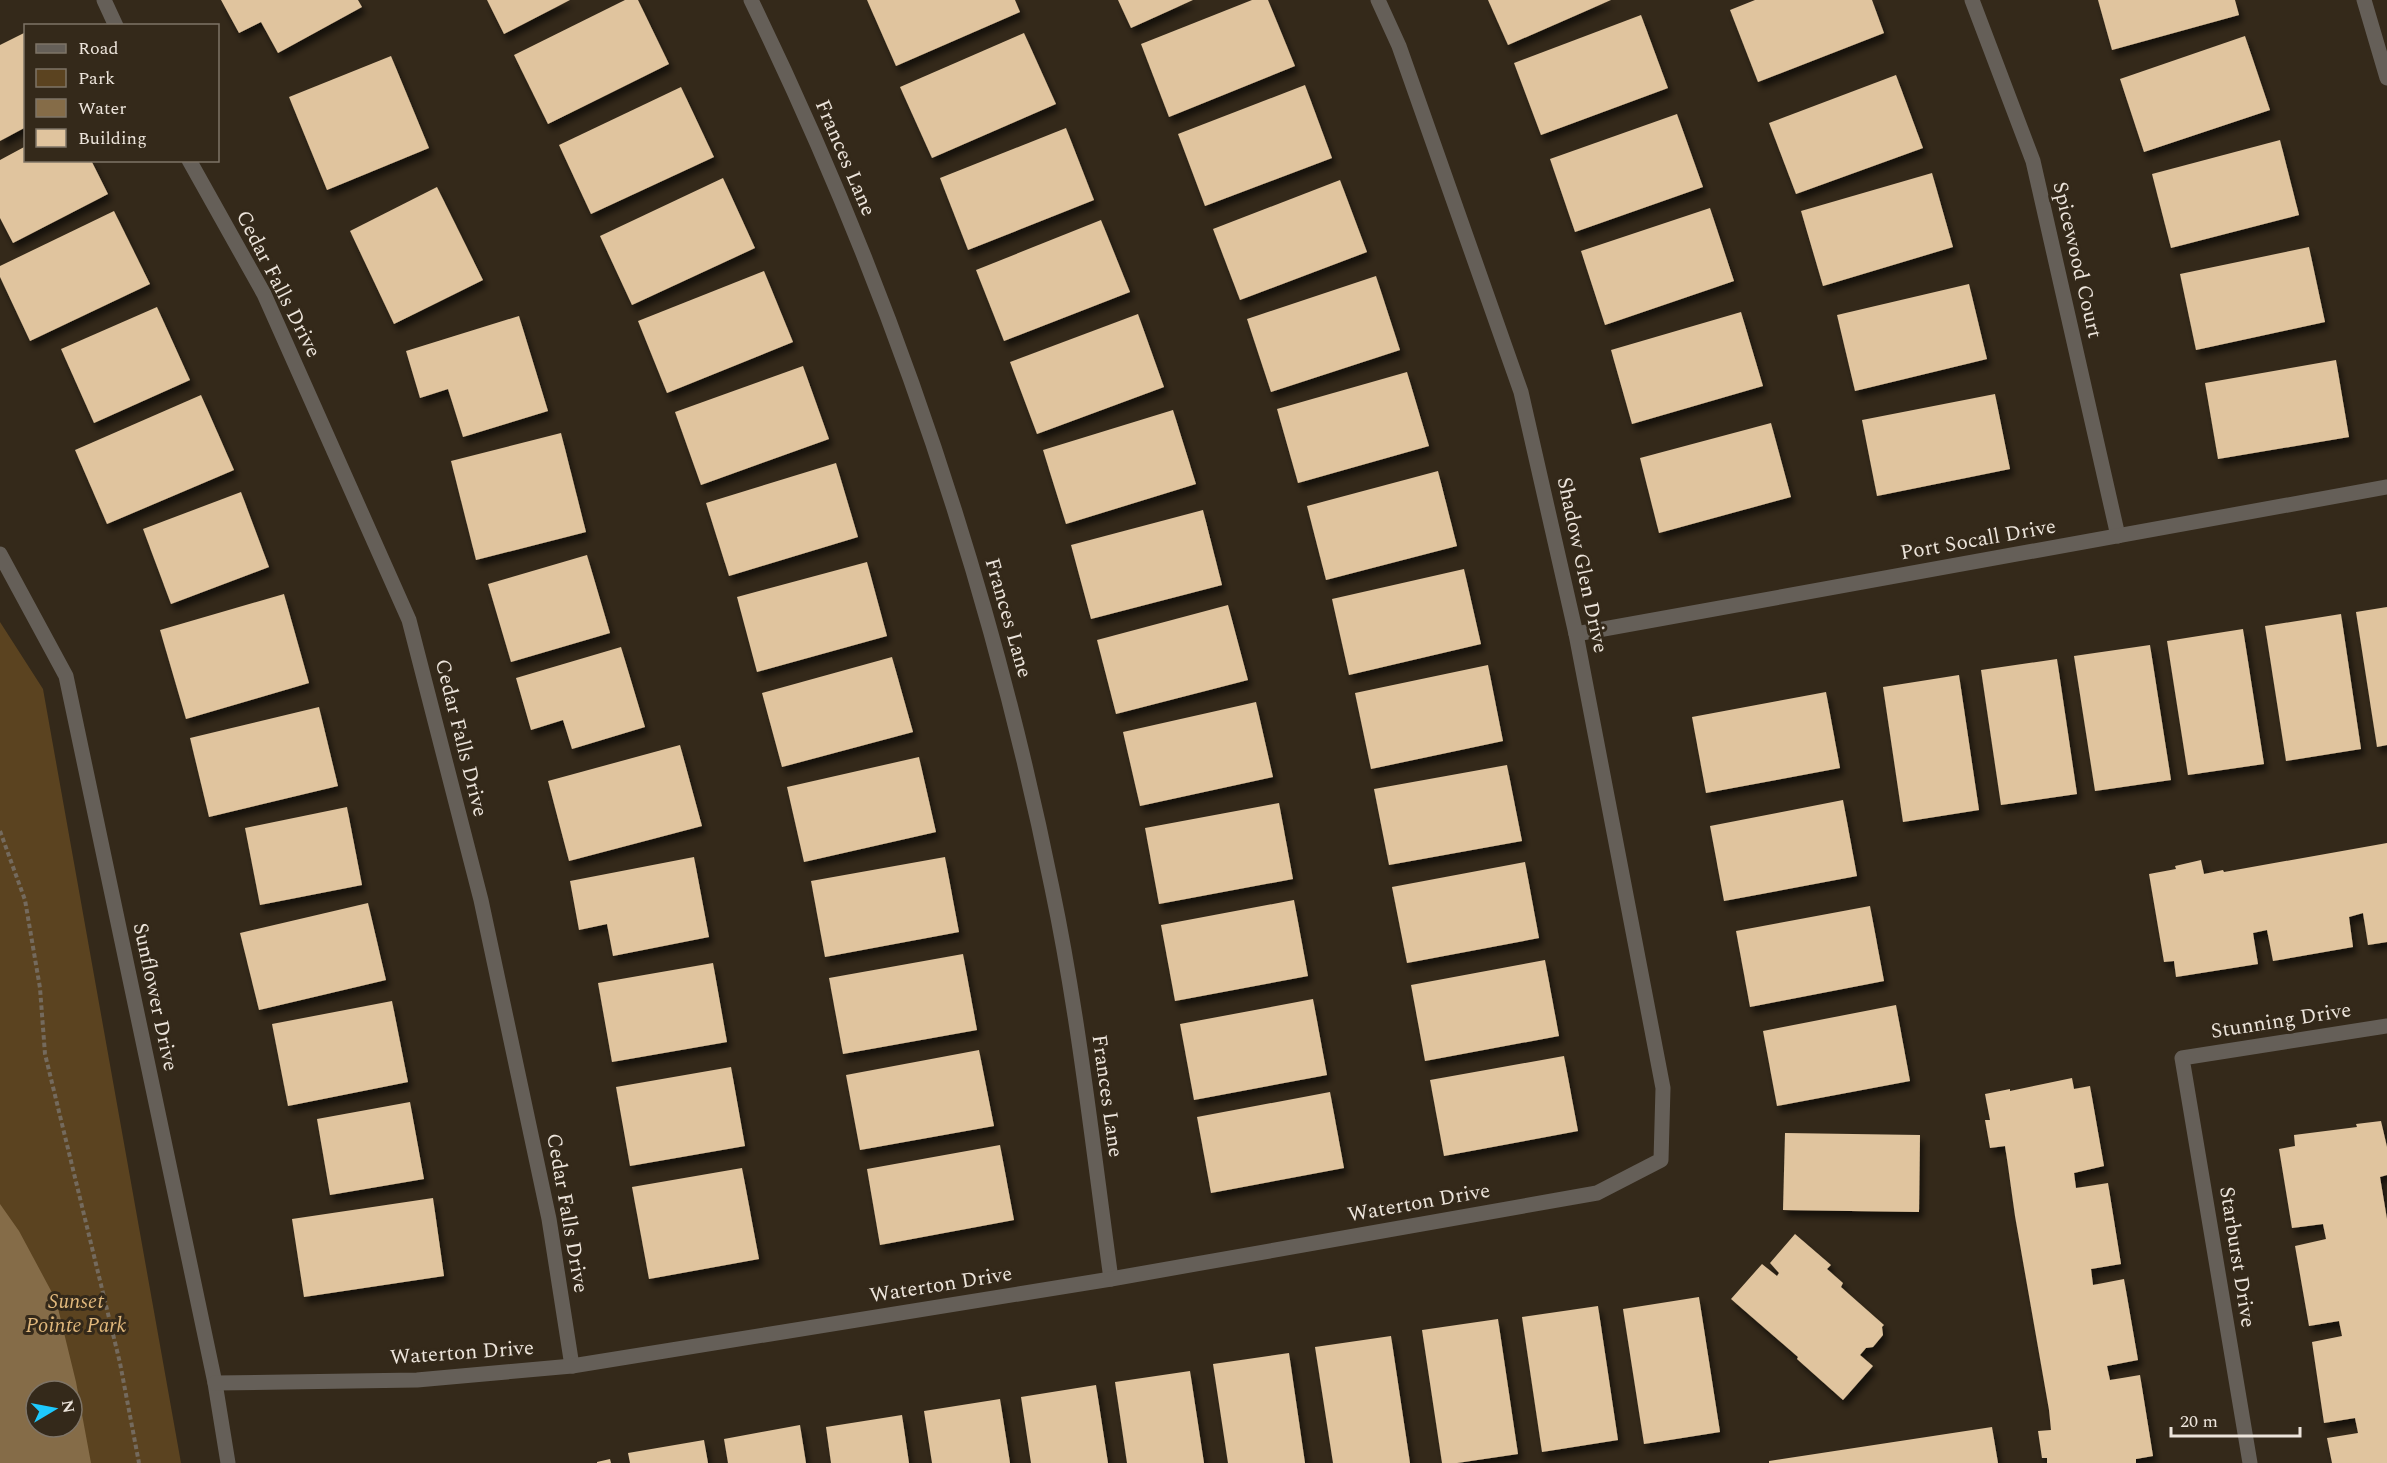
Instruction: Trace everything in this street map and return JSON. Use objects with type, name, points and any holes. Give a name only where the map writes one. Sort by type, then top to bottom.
[{"type":"street","points":[[104,0],[115,24]]},
{"type":"street","name":"Frances Lane","points":[[751,0],[830,173],[881,300],[921,407],[956,515],[994,646],[1026,767],[1055,900],[1075,1012],[1110,1280]]},
{"type":"street","name":"Shadow Glen Drive","points":[[1378,0],[1399,46],[1521,392],[1576,634],[1663,1088],[1661,1160]]},
{"type":"street","name":"Spicewood Court","points":[[1972,0],[2033,161],[2118,536]]},
{"type":"street","points":[[2364,0],[2387,78]]},
{"type":"street","name":"Cedar Falls Drive","points":[[190,162],[264,294],[409,620],[481,900],[549,1219],[572,1366]]},
{"type":"street","name":"Port Socall Drive","points":[[1576,634],[2387,487]]},
{"type":"street","name":"Sunflower Drive","points":[[0,554],[66,676],[215,1383],[228,1463]]},
{"type":"street","name":"Stunning Drive","points":[[2182,1058],[2387,1026]]},
{"type":"street","name":"Starburst Drive","points":[[2182,1058],[2250,1463]]},
{"type":"street","name":"Waterton Drive","points":[[215,1383],[417,1380],[572,1366],[1110,1280],[1597,1192],[1661,1160]]},
{"type":"path","points":[[0,831],[25,900],[40,988],[45,1054],[120,1363],[139,1463]]},
{"type":"green space","name":"Sunset Pointe Park","points":[[0,622],[43,689],[181,1463],[0,1463]]},
{"type":"water","points":[[0,1204],[19,1231],[56,1300],[75,1379],[24,1379],[24,1439],[84,1439],[84,1425],[91,1463],[0,1463]]},
{"type":"building","points":[[221,0],[358,0],[362,7],[278,53],[261,22],[239,33]]},
{"type":"building","points":[[487,0],[570,0],[504,34]]},
{"type":"building","points":[[625,0],[638,0],[669,64],[548,124],[514,55]]},
{"type":"building","points":[[867,0],[1015,0],[1020,12],[896,66]]},
{"type":"building","points":[[1118,0],[1193,0],[1131,28]]},
{"type":"building","points":[[1252,0],[1268,0],[1295,66],[1169,117],[1141,44]]},
{"type":"building","points":[[1488,0],[1611,0],[1508,45]]},
{"type":"building","points":[[1755,0],[1872,0],[1884,33],[1758,82],[1730,10]]},
{"type":"building","points":[[2098,0],[2235,0],[2239,15],[2112,50]]},
{"type":"building","points":[[1641,15],[1668,88],[1541,135],[1514,63]]},
{"type":"building","points":[[24,33],[24,128],[0,141],[0,45]]},
{"type":"building","points":[[1024,33],[1056,104],[932,158],[900,87]]},
{"type":"building","points":[[2245,36],[2270,110],[2144,152],[2120,79]]},
{"type":"building","points":[[391,56],[429,148],[327,190],[289,97]]},
{"type":"building","points":[[1896,75],[1923,148],[1796,194],[1769,123]]},
{"type":"building","points":[[1305,85],[1332,158],[1205,206],[1178,134]]},
{"type":"building","points":[[681,87],[714,157],[591,214],[559,145]]},
{"type":"building","points":[[1677,114],[1703,187],[1575,232],[1550,159]]},
{"type":"building","points":[[1066,128],[1094,200],[968,250],[940,178]]},
{"type":"building","points":[[2280,140],[2299,215],[2171,248],[2152,174]]},
{"type":"building","points":[[24,147],[24,162],[92,162],[108,194],[13,243],[0,218],[0,160]]},
{"type":"building","points":[[1932,173],[1953,247],[1823,286],[1801,211]]},
{"type":"building","points":[[723,178],[755,248],[632,305],[600,236]]},
{"type":"building","points":[[1340,180],[1367,252],[1240,300],[1213,229]]},
{"type":"building","points":[[437,187],[483,280],[394,324],[350,231]]},
{"type":"building","points":[[1710,208],[1734,281],[1605,325],[1581,251]]},
{"type":"building","points":[[114,211],[150,284],[30,341],[0,277],[0,266]]},
{"type":"building","points":[[1101,220],[1130,292],[1004,341],[976,270]]},
{"type":"building","points":[[2309,247],[2325,322],[2196,350],[2180,274]]},
{"type":"building","points":[[764,271],[793,342],[667,393],[638,321]]},
{"type":"building","points":[[1376,276],[1400,350],[1271,392],[1247,319]]},
{"type":"building","points":[[1969,284],[1987,359],[1855,391],[1837,315]]},
{"type":"building","points":[[157,307],[190,380],[94,423],[61,349]]},
{"type":"building","points":[[1741,312],[1763,386],[1632,424],[1611,350]]},
{"type":"building","points":[[1138,314],[1164,387],[1037,434],[1010,362]]},
{"type":"building","points":[[519,316],[548,411],[463,437],[448,389],[420,398],[406,351]]},
{"type":"building","points":[[2336,360],[2349,437],[2218,459],[2205,383]]},
{"type":"building","points":[[803,366],[829,439],[701,485],[675,412]]},
{"type":"building","points":[[1407,372],[1429,446],[1298,483],[1277,409]]},
{"type":"building","points":[[1995,394],[2010,469],[1877,496],[1862,420]]},
{"type":"building","points":[[201,395],[234,470],[107,524],[75,450]]},
{"type":"building","points":[[1173,410],[1196,484],[1066,524],[1043,450]]},
{"type":"building","points":[[1771,423],[1791,497],[1659,533],[1640,458]]},
{"type":"building","points":[[561,433],[586,532],[476,560],[451,461]]},
{"type":"building","points":[[836,463],[858,537],[729,576],[706,503]]},
{"type":"building","points":[[1438,471],[1457,546],[1326,580],[1307,506]]},
{"type":"building","points":[[241,492],[269,567],[171,604],[143,529]]},
{"type":"building","points":[[1203,510],[1222,585],[1091,619],[1071,545]]},
{"type":"building","points":[[587,555],[610,633],[511,662],[488,584]]},
{"type":"building","points":[[867,562],[887,636],[757,672],[737,597]]},
{"type":"building","points":[[1464,569],[1481,644],[1349,675],[1332,599]]},
{"type":"building","points":[[284,594],[309,683],[186,719],[160,630]]},
{"type":"building","points":[[1228,605],[1248,680],[1116,714],[1097,640]]},
{"type":"building","points":[[2387,607],[2387,745],[2377,747],[2356,612]]},
{"type":"building","points":[[2341,614],[2361,749],[2286,761],[2265,626]]},
{"type":"building","points":[[2243,629],[2264,764],[2188,775],[2167,641]]},
{"type":"building","points":[[2150,645],[2171,780],[2095,791],[2074,656]]},
{"type":"building","points":[[621,647],[645,727],[572,749],[563,720],[531,730],[516,678]]},
{"type":"building","points":[[892,657],[913,732],[782,767],[762,693]]},
{"type":"building","points":[[2057,659],[2077,794],[2001,805],[1981,670]]},
{"type":"building","points":[[1488,665],[1503,741],[1371,769],[1355,693]]},
{"type":"building","points":[[1959,675],[1979,810],[1903,822],[1883,687]]},
{"type":"building","points":[[1826,692],[1840,768],[1706,793],[1692,717]]},
{"type":"building","points":[[1256,702],[1273,777],[1140,806],[1123,732]]},
{"type":"building","points":[[319,707],[338,786],[209,817],[190,738]]},
{"type":"building","points":[[680,745],[702,826],[569,861],[548,781]]},
{"type":"building","points":[[919,757],[936,832],[804,862],[787,787]]},
{"type":"building","points":[[1507,765],[1522,841],[1389,865],[1374,789]]},
{"type":"building","points":[[1843,800],[1857,876],[1724,901],[1710,826]]},
{"type":"building","points":[[1279,803],[1293,879],[1159,904],[1145,828]]},
{"type":"building","points":[[347,807],[362,885],[260,905],[245,828]]},
{"type":"building","points":[[2387,843],[2387,942],[2368,945],[2363,913],[2349,917],[2353,947],[2273,961],[2267,930],[2253,933],[2258,964],[2176,977],[2174,961],[2164,962],[2149,874],[2176,869],[2175,866],[2201,860],[2204,874],[2223,870],[2224,872]]},
{"type":"building","points":[[694,857],[709,937],[613,956],[607,924],[579,930],[570,881]]},
{"type":"building","points":[[945,857],[959,932],[825,957],[811,881]]},
{"type":"building","points":[[1525,862],[1539,938],[1407,963],[1392,887]]},
{"type":"building","points":[[1294,900],[1308,976],[1175,1001],[1161,925]]},
{"type":"building","points":[[368,903],[386,980],[259,1010],[240,933]]},
{"type":"building","points":[[1870,906],[1884,981],[1750,1007],[1736,931]]},
{"type":"building","points":[[963,954],[977,1030],[843,1054],[829,978]]},
{"type":"building","points":[[1545,960],[1559,1036],[1425,1061],[1411,985]]},
{"type":"building","points":[[713,963],[727,1042],[612,1062],[598,983]]},
{"type":"building","points":[[1313,999],[1327,1075],[1194,1100],[1180,1024]]},
{"type":"building","points":[[392,1001],[408,1082],[288,1106],[272,1024]]},
{"type":"building","points":[[1896,1005],[1910,1081],[1777,1106],[1763,1031]]},
{"type":"building","points":[[979,1050],[994,1126],[860,1150],[846,1075]]},
{"type":"building","points":[[1564,1056],[1578,1131],[1444,1156],[1430,1080]]},
{"type":"building","points":[[731,1067],[745,1146],[630,1166],[616,1087]]},
{"type":"building","points":[[2072,1078],[2074,1089],[2090,1086],[2104,1166],[2074,1173],[2076,1188],[2108,1183],[2121,1264],[2091,1269],[2093,1285],[2124,1279],[2138,1360],[2107,1366],[2110,1380],[2140,1375],[2153,1456],[2136,1459],[2136,1463],[2047,1463],[2047,1458],[2042,1458],[2038,1431],[2051,1430],[2049,1410],[2005,1146],[1990,1148],[1985,1120],[1990,1120],[1985,1094]]},
{"type":"building","points":[[1330,1092],[1344,1168],[1211,1193],[1197,1117]]},
{"type":"building","points":[[410,1102],[424,1179],[330,1195],[317,1119]]},
{"type":"building","points":[[2381,1121],[2387,1147],[2387,1175],[2380,1177],[2387,1219],[2387,1463],[2332,1463],[2327,1438],[2358,1433],[2355,1418],[2324,1423],[2312,1342],[2342,1336],[2339,1321],[2309,1326],[2295,1246],[2326,1239],[2323,1224],[2292,1228],[2279,1149],[2295,1146],[2294,1135],[2357,1127],[2356,1124]]},
{"type":"building","points":[[1785,1133],[1920,1135],[1919,1212],[1783,1210]]},
{"type":"building","points":[[1000,1145],[1014,1220],[880,1245],[867,1169]]},
{"type":"building","points":[[742,1168],[759,1259],[649,1279],[632,1187]]},
{"type":"building","points":[[433,1198],[444,1276],[304,1297],[292,1219]]},
{"type":"building","points":[[1795,1234],[1831,1265],[1827,1269],[1843,1283],[1841,1287],[1884,1325],[1883,1335],[1873,1347],[1866,1348],[1860,1355],[1873,1366],[1843,1400],[1731,1299],[1762,1264],[1777,1276],[1779,1273],[1770,1263]]},
{"type":"building","points":[[1699,1297],[1720,1432],[1644,1444],[1623,1309]]},
{"type":"building","points":[[1598,1306],[1618,1440],[1542,1452],[1522,1317]]},
{"type":"building","points":[[1498,1319],[1518,1454],[1442,1463],[1422,1330]]},
{"type":"building","points":[[1391,1336],[1410,1463],[1333,1463],[1315,1347]]},
{"type":"building","points":[[1289,1353],[1305,1463],[1228,1463],[1213,1364]]},
{"type":"building","points":[[1190,1371],[1204,1463],[1127,1463],[1115,1382]]},
{"type":"building","points":[[1096,1385],[1108,1463],[1031,1463],[1021,1397]]},
{"type":"building","points":[[1000,1399],[1010,1463],[932,1463],[924,1411]]},
{"type":"building","points":[[902,1415],[909,1463],[831,1463],[826,1427]]},
{"type":"building","points":[[800,1425],[806,1463],[728,1463],[724,1439]]},
{"type":"building","points":[[1992,1427],[1998,1463],[1769,1463],[1769,1461]]},
{"type":"building","points":[[704,1440],[708,1463],[630,1463],[628,1453]]},
{"type":"building","points":[[610,1459],[611,1463],[597,1463],[597,1462]]}]
